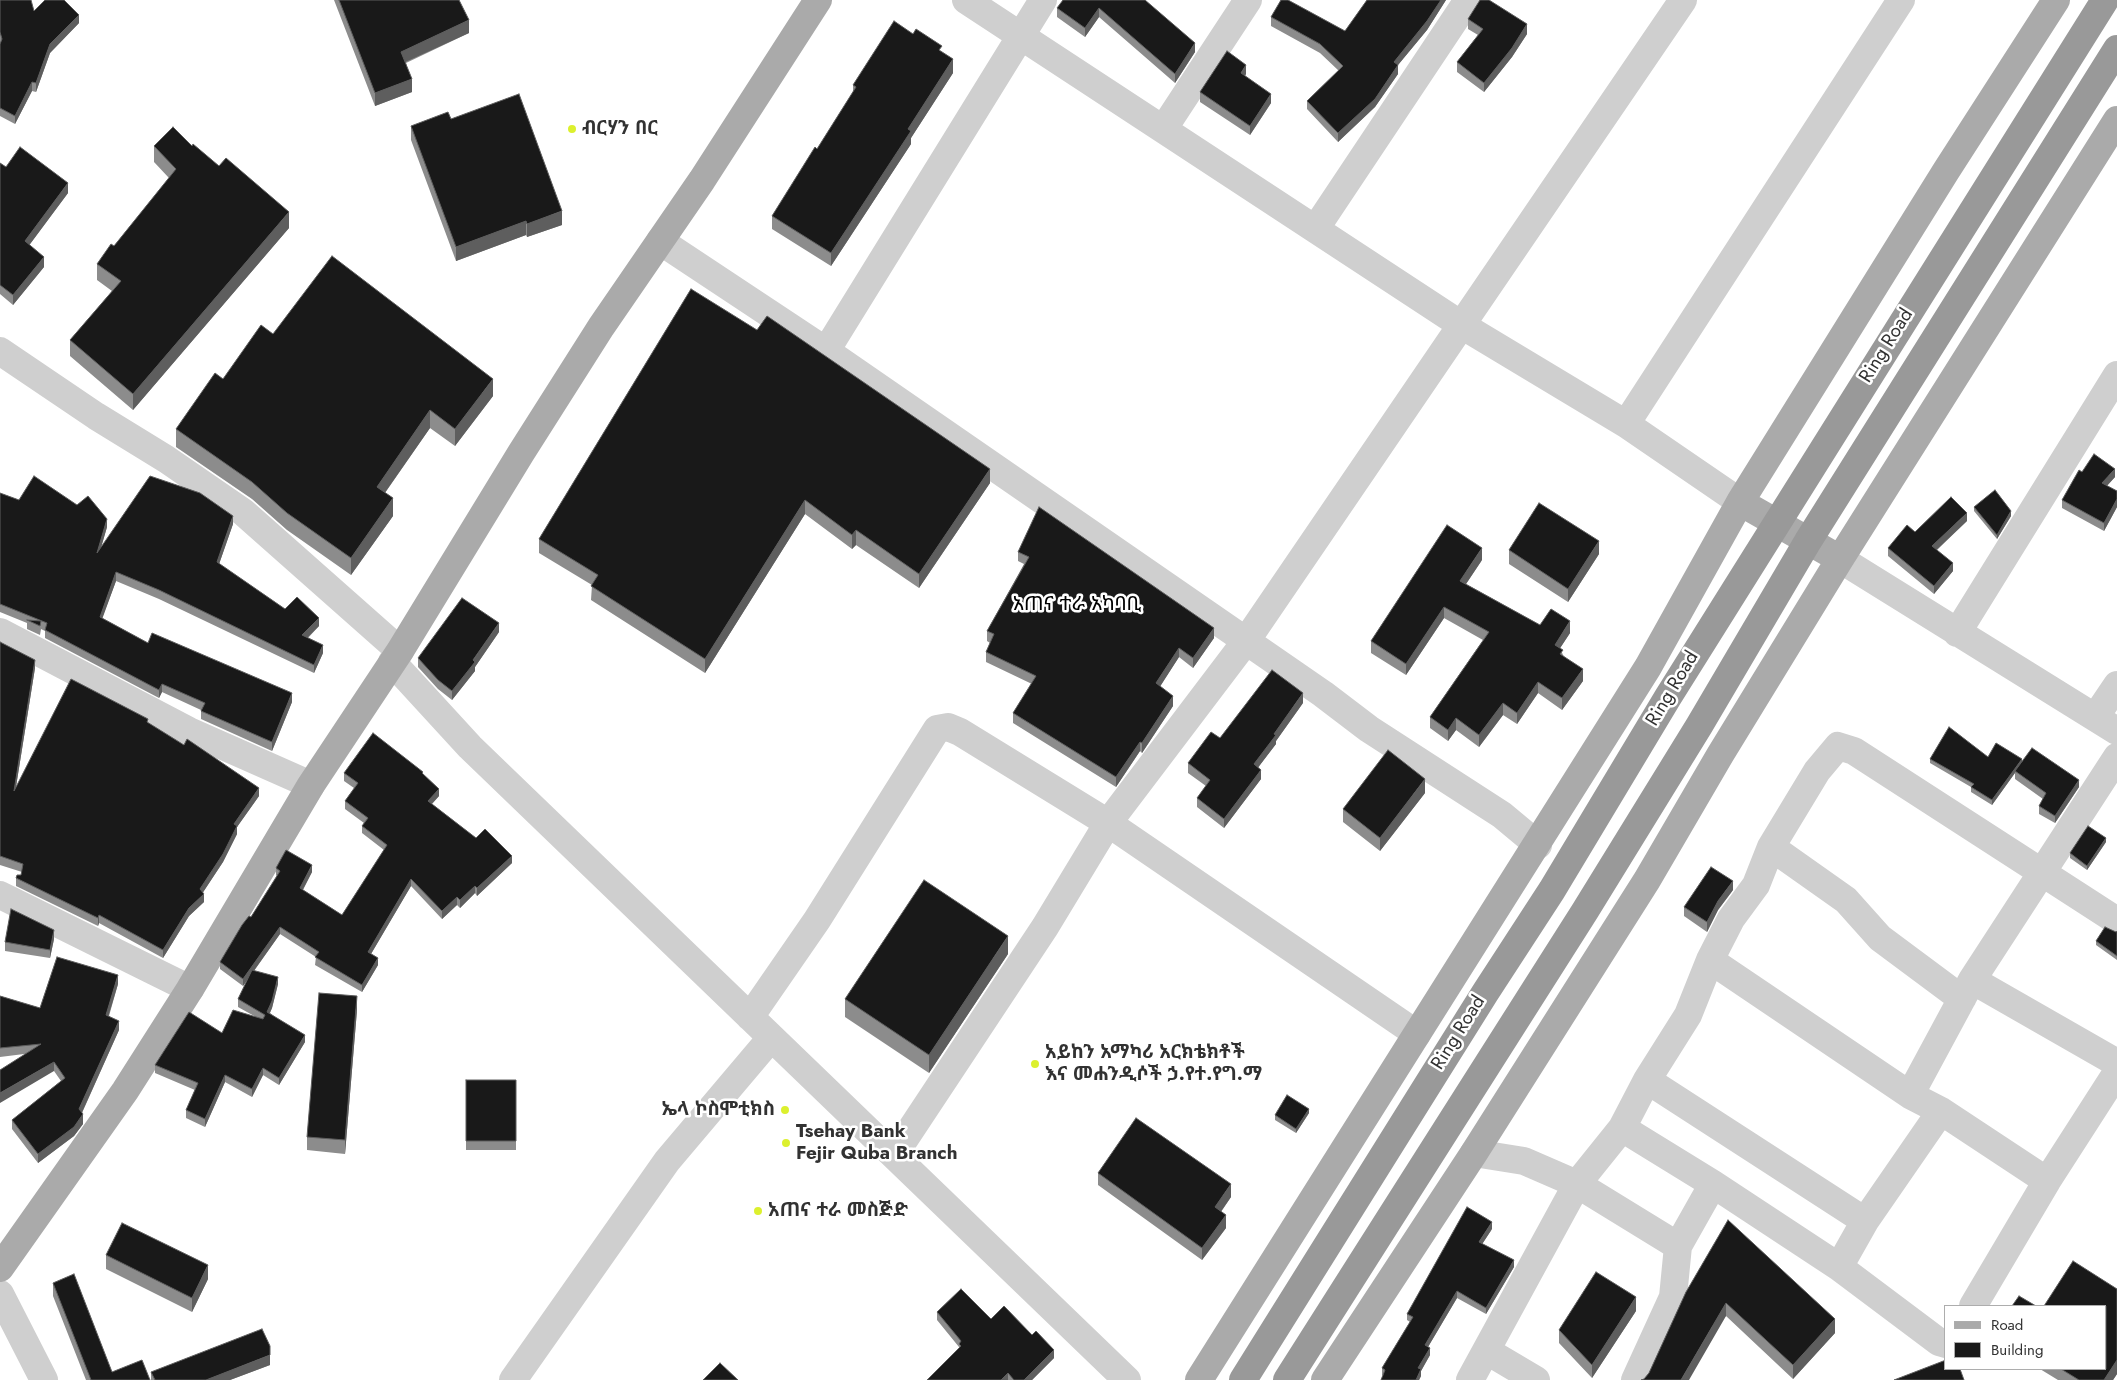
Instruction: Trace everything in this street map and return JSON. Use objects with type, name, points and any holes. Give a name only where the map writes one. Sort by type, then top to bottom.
[{"type":"highway","name":"Ring Road","points":[[1243,1380],[1479,1002],[1552,890],[1776,522],[2105,0]]},
{"type":"highway","name":"Ring Road","points":[[1287,1380],[1585,911],[1699,726],[1808,541],[2117,49]]},
{"type":"main road","points":[[0,1268],[125,1091],[190,989],[311,785],[396,656],[601,327],[702,180],[818,0]]},
{"type":"main road","points":[[1199,1380],[1538,845],[1648,667],[1740,502],[1946,171],[2056,0]]},
{"type":"main road","points":[[1325,1380],[1474,1153],[1647,880],[1720,755],[1840,558],[2117,120]]},
{"type":"main road","points":[[1740,502],[1840,558]]},
{"type":"street","points":[[966,0],[1164,128],[1463,326],[1626,424],[1740,502]]},
{"type":"street","points":[[826,351],[1043,0]]},
{"type":"street","points":[[1164,128],[1248,0]]},
{"type":"street","points":[[1316,228],[1468,0]]},
{"type":"street","points":[[894,1155],[1034,943],[1108,823],[1246,641],[1463,326],[1683,0]]},
{"type":"street","points":[[1626,424],[1901,0]]},
{"type":"street","points":[[660,241],[826,351],[1246,641],[1369,729],[1502,815],[1538,845]]},
{"type":"street","points":[[0,351],[96,416],[166,459],[243,512],[396,656],[470,747],[1127,1380]]},
{"type":"street","points":[[1958,632],[2117,375]]},
{"type":"street","points":[[1840,558],[2106,723],[2117,685]]},
{"type":"street","points":[[0,632],[190,731],[311,785]]},
{"type":"street","points":[[750,1017],[817,920],[937,729],[948,727],[960,732],[1108,823],[1417,1034]]},
{"type":"street","points":[[1470,1380],[1577,1184],[1622,1128],[1647,1080],[1688,1015],[1710,960],[1730,919],[1756,885],[1771,847],[1817,770],[1838,746],[1854,751],[2117,921]]},
{"type":"street","points":[[1910,1095],[1967,989],[2117,757]]},
{"type":"street","points":[[1771,847],[1846,900],[1880,938],[1967,989],[2117,1063]]},
{"type":"street","points":[[0,895],[190,989]]},
{"type":"street","points":[[1710,960],[1910,1095],[1941,1112],[2047,1181]]},
{"type":"street","points":[[513,1380],[667,1162],[771,1038]]},
{"type":"street","points":[[1974,1305],[2047,1181],[2117,1072]]},
{"type":"street","points":[[1647,1080],[1865,1221]]},
{"type":"street","points":[[1839,1267],[1865,1221],[1941,1112]]},
{"type":"street","points":[[1622,1128],[1713,1184],[1839,1267],[1938,1342],[1944,1344]]},
{"type":"street","points":[[1474,1153],[1524,1161],[1577,1184],[1678,1246]]},
{"type":"street","points":[[1635,1380],[1673,1297],[1678,1246],[1713,1184]]},
{"type":"street","points":[[0,1294],[44,1380]]},
{"type":"street","points":[[1487,1350],[1536,1380]]},
{"type":"building","points":[[0,0],[31,0],[34,11],[45,0],[64,0],[79,15],[50,44],[36,83],[32,82],[15,116],[0,108],[0,44],[2,39],[0,32]]},
{"type":"building","points":[[339,0],[459,0],[469,20],[401,52],[412,79],[375,93]]},
{"type":"building","points":[[1063,0],[1145,0],[1195,43],[1175,74],[1099,8],[1085,28],[1057,8]]},
{"type":"building","points":[[1281,0],[1288,0],[1345,31],[1367,0],[1441,0],[1427,21],[1394,62],[1398,65],[1375,99],[1338,133],[1307,101],[1343,66],[1320,44],[1271,17]]},
{"type":"building","points":[[1480,0],[1489,0],[1527,24],[1512,48],[1484,83],[1457,62],[1483,29],[1468,19]]},
{"type":"building","points":[[894,21],[913,34],[916,29],[942,46],[939,50],[953,59],[908,129],[911,131],[831,253],[772,216],[815,147],[817,149],[856,87],[853,85]]},
{"type":"building","points":[[1227,51],[1246,65],[1241,73],[1271,94],[1250,126],[1200,92]]},
{"type":"building","points":[[519,94],[562,211],[527,224],[526,221],[456,247],[411,126],[448,112],[451,119]]},
{"type":"building","points":[[173,127],[192,146],[193,144],[219,166],[226,158],[289,212],[133,394],[70,340],[121,281],[97,264],[111,244],[114,246],[176,169],[154,146]]},
{"type":"building","points":[[20,147],[68,183],[25,241],[44,257],[13,295],[0,285],[0,163],[6,167]]},
{"type":"building","points":[[332,256],[493,379],[455,429],[430,410],[377,487],[393,498],[351,558],[287,513],[252,482],[176,429],[215,373],[223,379],[261,325],[273,334]]},
{"type":"building","points":[[691,289],[757,330],[767,316],[990,469],[919,574],[856,530],[852,535],[805,500],[705,659],[591,586],[598,575],[539,539]]},
{"type":"building","points":[[2094,454],[2115,469],[2102,483],[2117,491],[2117,499],[2104,523],[2062,500],[2079,470],[2082,472]]},
{"type":"building","points":[[34,476],[77,505],[88,496],[107,519],[97,553],[150,476],[200,493],[233,516],[217,562],[285,609],[297,597],[319,618],[302,635],[323,645],[314,665],[159,590],[116,572],[100,617],[148,643],[152,633],[292,693],[272,742],[201,711],[205,703],[162,684],[159,690],[45,630],[47,623],[0,604],[0,493],[19,500]]},
{"type":"building","points":[[1995,490],[2011,511],[1997,535],[1974,507]]},
{"type":"building","points":[[1951,497],[1967,513],[1932,546],[1953,563],[1934,586],[1888,548],[1907,525],[1915,532]]},
{"type":"building","points":[[1539,503],[1599,541],[1568,589],[1509,550]]},
{"type":"building","points":[[1039,507],[1214,628],[1193,658],[1179,648],[1156,683],[1173,696],[1142,743],[1140,742],[1116,777],[1013,713],[1036,676],[986,652],[994,634],[987,631],[1029,557],[1018,552]]},
{"type":"building","points":[[1447,525],[1482,548],[1460,581],[1540,625],[1551,609],[1570,621],[1555,645],[1563,650],[1560,654],[1583,669],[1562,698],[1538,682],[1517,713],[1503,703],[1479,735],[1456,718],[1448,730],[1430,717],[1489,632],[1444,607],[1406,664],[1371,641]]},
{"type":"building","points":[[462,598],[499,623],[473,660],[475,662],[452,691],[438,680],[418,658]]},
{"type":"building","points":[[27,620],[41,621],[40,626]]},
{"type":"building","points":[[0,642],[35,660],[14,791],[71,679],[148,719],[147,722],[184,745],[187,739],[259,788],[234,824],[237,826],[223,854],[200,889],[204,894],[189,908],[163,950],[99,915],[98,918],[16,878],[17,875],[21,875],[23,864],[0,856]]},
{"type":"building","points":[[1272,670],[1303,693],[1274,734],[1276,735],[1254,764],[1261,770],[1224,819],[1197,798],[1210,780],[1188,763],[1211,732],[1220,738]]},
{"type":"building","points":[[1949,727],[1988,757],[1996,743],[2022,759],[1992,800],[1971,787],[1974,784],[1930,759]]},
{"type":"building","points":[[373,733],[423,772],[439,789],[428,801],[476,838],[485,829],[512,856],[477,888],[475,886],[460,900],[457,897],[442,911],[411,879],[368,952],[378,958],[362,985],[315,957],[319,952],[280,927],[243,979],[220,962],[242,925],[249,916],[251,917],[280,871],[276,868],[286,850],[312,865],[300,888],[342,915],[387,845],[362,826],[368,818],[345,801],[358,783],[344,773]]},
{"type":"building","points":[[2032,748],[2079,780],[2055,816],[2039,806],[2046,793],[2015,771]]},
{"type":"building","points":[[1388,750],[1425,779],[1380,838],[1343,809]]},
{"type":"building","points":[[2088,826],[2106,838],[2087,866],[2070,853]]},
{"type":"building","points":[[1711,867],[1733,881],[1718,901],[1707,922],[1684,907]]},
{"type":"building","points":[[924,880],[1008,936],[929,1055],[845,999]]},
{"type":"building","points":[[11,909],[54,930],[50,950],[5,942]]},
{"type":"building","points":[[2105,927],[2117,931],[2117,956],[2096,941]]},
{"type":"building","points":[[57,957],[118,975],[106,1015],[119,1021],[79,1109],[83,1114],[74,1127],[38,1154],[12,1120],[65,1078],[54,1062],[0,1093],[0,1070],[41,1044],[0,1048],[0,996],[40,1008]]},
{"type":"building","points":[[252,970],[278,977],[267,1012],[305,1035],[279,1078],[263,1068],[252,1089],[225,1075],[205,1119],[186,1110],[198,1083],[155,1065],[189,1012],[222,1033],[233,1010],[263,1019],[265,1015],[238,999]]},
{"type":"building","points":[[319,993],[357,996],[345,1140],[307,1137]]},
{"type":"building","points":[[466,1080],[516,1080],[516,1141],[466,1141]]},
{"type":"building","points":[[1287,1095],[1309,1109],[1296,1129],[1275,1115]]},
{"type":"building","points":[[1136,1118],[1231,1184],[1215,1207],[1226,1215],[1202,1248],[1098,1173]]},
{"type":"building","points":[[1467,1207],[1492,1222],[1479,1242],[1514,1260],[1486,1308],[1457,1291],[1425,1345],[1430,1348],[1418,1368],[1421,1369],[1416,1380],[1381,1380],[1385,1370],[1382,1368],[1413,1317],[1407,1314]]},
{"type":"building","points":[[1728,1220],[1835,1319],[1793,1365],[1726,1303],[1681,1380],[1641,1380],[1649,1373],[1686,1292]]},
{"type":"building","points":[[122,1223],[208,1265],[192,1298],[106,1255]]},
{"type":"building","points":[[2073,1261],[2117,1289],[2117,1360],[2104,1380],[2079,1380],[2063,1370],[2107,1370],[2107,1305],[2045,1305]]},
{"type":"building","points":[[1596,1272],[1636,1297],[1592,1365],[1559,1330]]},
{"type":"building","points":[[74,1274],[112,1372],[142,1360],[150,1380],[91,1380],[53,1283]]},
{"type":"building","points":[[961,1289],[991,1319],[1004,1306],[1032,1335],[1036,1331],[1054,1350],[1024,1380],[1014,1380],[1008,1373],[1001,1380],[927,1380],[961,1346],[959,1344],[961,1341],[937,1312]]},
{"type":"building","points":[[2019,1296],[2034,1305],[2013,1305]]},
{"type":"building","points":[[262,1329],[270,1346],[270,1355],[206,1380],[155,1380],[151,1372]]},
{"type":"building","points":[[1944,1361],[1944,1370],[1960,1370],[1964,1380],[1894,1380]]},
{"type":"building","points":[[720,1363],[738,1380],[703,1380]]},
{"type":"place","name":"ብርሃን በር","points":[[572,129]]},
{"type":"place","name":"አይከን አማካሪ አርክቴክቶች እና መሐንዲሶች ኃ.የተ.የግ.ማ","points":[[1035,1064]]},
{"type":"place","name":"ኤላ ኮስሞቲክስ","points":[[785,1110]]},
{"type":"place","name":"Tsehay Bank Fejir Quba Branch","points":[[786,1143]]},
{"type":"place","name":"አጠና ተራ መስጅድ","points":[[758,1211]]},
{"type":"district","name":"አጠና ተራ አካባቢ","points":[[1077,605]]}]
